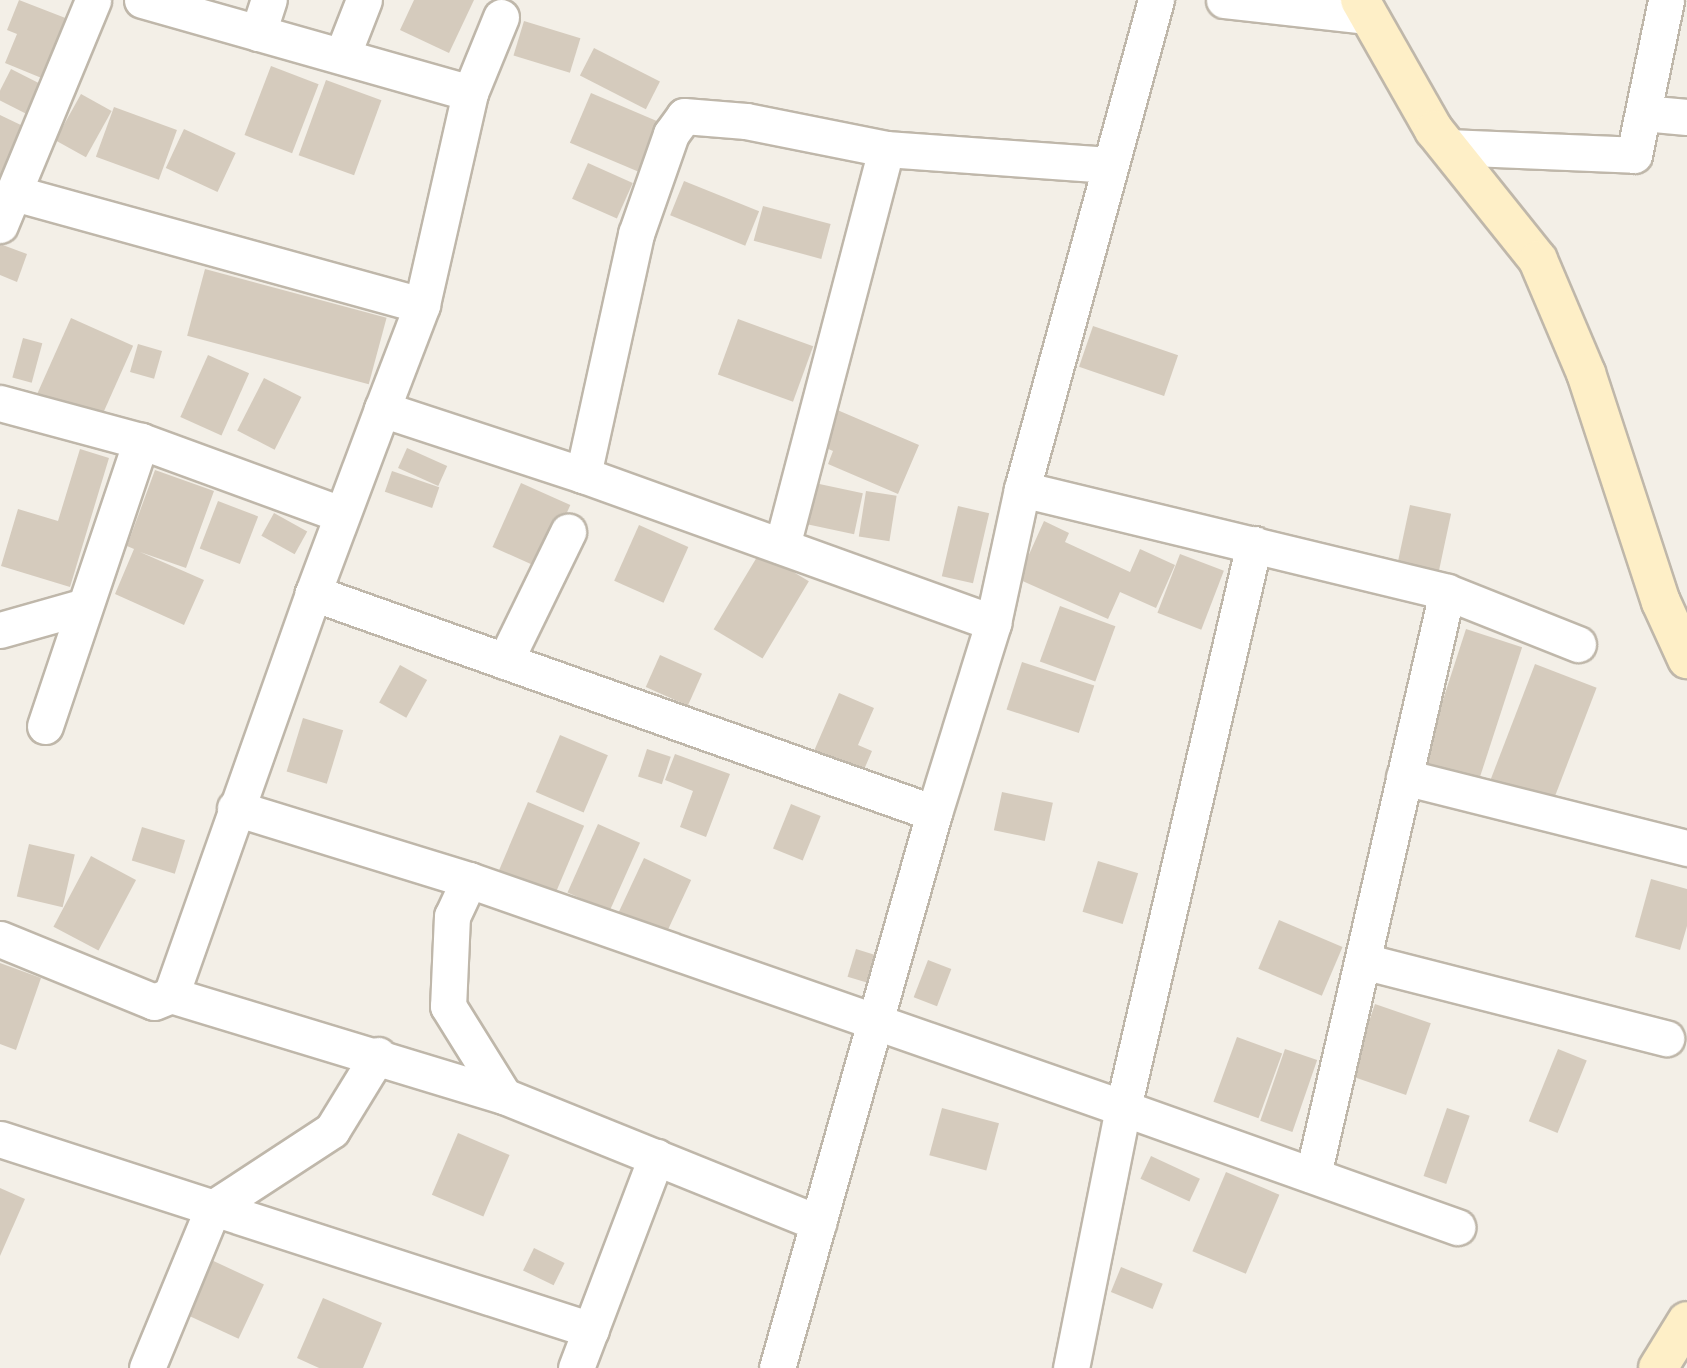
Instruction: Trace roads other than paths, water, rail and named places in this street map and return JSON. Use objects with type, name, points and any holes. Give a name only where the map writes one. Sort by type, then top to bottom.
[{"type":"street","points":[[0,225],[93,0]]},
{"type":"street","points":[[142,0],[470,93]]},
{"type":"street","points":[[258,33],[269,0]]},
{"type":"street","points":[[342,56],[364,0]]},
{"type":"street","points":[[777,1368],[934,813],[993,623],[1021,488],[1156,0]]},
{"type":"street","points":[[1224,0],[1363,8],[1447,147],[1538,260],[1586,373],[1661,602],[1685,649]]},
{"type":"street","points":[[1447,147],[1634,155],[1666,0]]},
{"type":"street","points":[[171,995],[341,514],[422,304],[470,93],[501,17]]},
{"type":"street","points":[[1643,113],[1687,117]]},
{"type":"street","points":[[583,475],[636,234],[671,134],[684,116],[746,121],[886,149],[1109,165]]},
{"type":"street","points":[[782,546],[886,149]]},
{"type":"street","points":[[14,193],[422,304]]},
{"type":"street","points":[[0,403],[141,441],[341,514]]},
{"type":"street","points":[[382,409],[583,475],[993,623]]},
{"type":"street","points":[[45,726],[141,441]]},
{"type":"street","points":[[1021,488],[1447,592],[1578,644]]},
{"type":"street","points":[[505,661],[568,532]]},
{"type":"street","points":[[1071,1368],[1123,1108],[1254,544]]},
{"type":"street","points":[[1313,1175],[1447,592]]},
{"type":"street","points":[[313,593],[934,813]]},
{"type":"street","points":[[0,630],[85,606]]},
{"type":"street","points":[[1404,777],[1687,848]]},
{"type":"street","points":[[235,808],[469,880],[1457,1227]]},
{"type":"street","points":[[469,880],[452,916],[448,1006],[504,1096]]},
{"type":"street","points":[[0,939],[154,1002],[171,995],[378,1055],[504,1096],[817,1223]]},
{"type":"street","points":[[1363,961],[1666,1038]]},
{"type":"street","points":[[147,1368],[213,1208],[332,1130],[378,1055]]},
{"type":"street","points":[[0,1139],[591,1330]]},
{"type":"street","points":[[576,1368],[656,1157]]},
{"type":"street","points":[[1658,1368],[1687,1321]]}]
